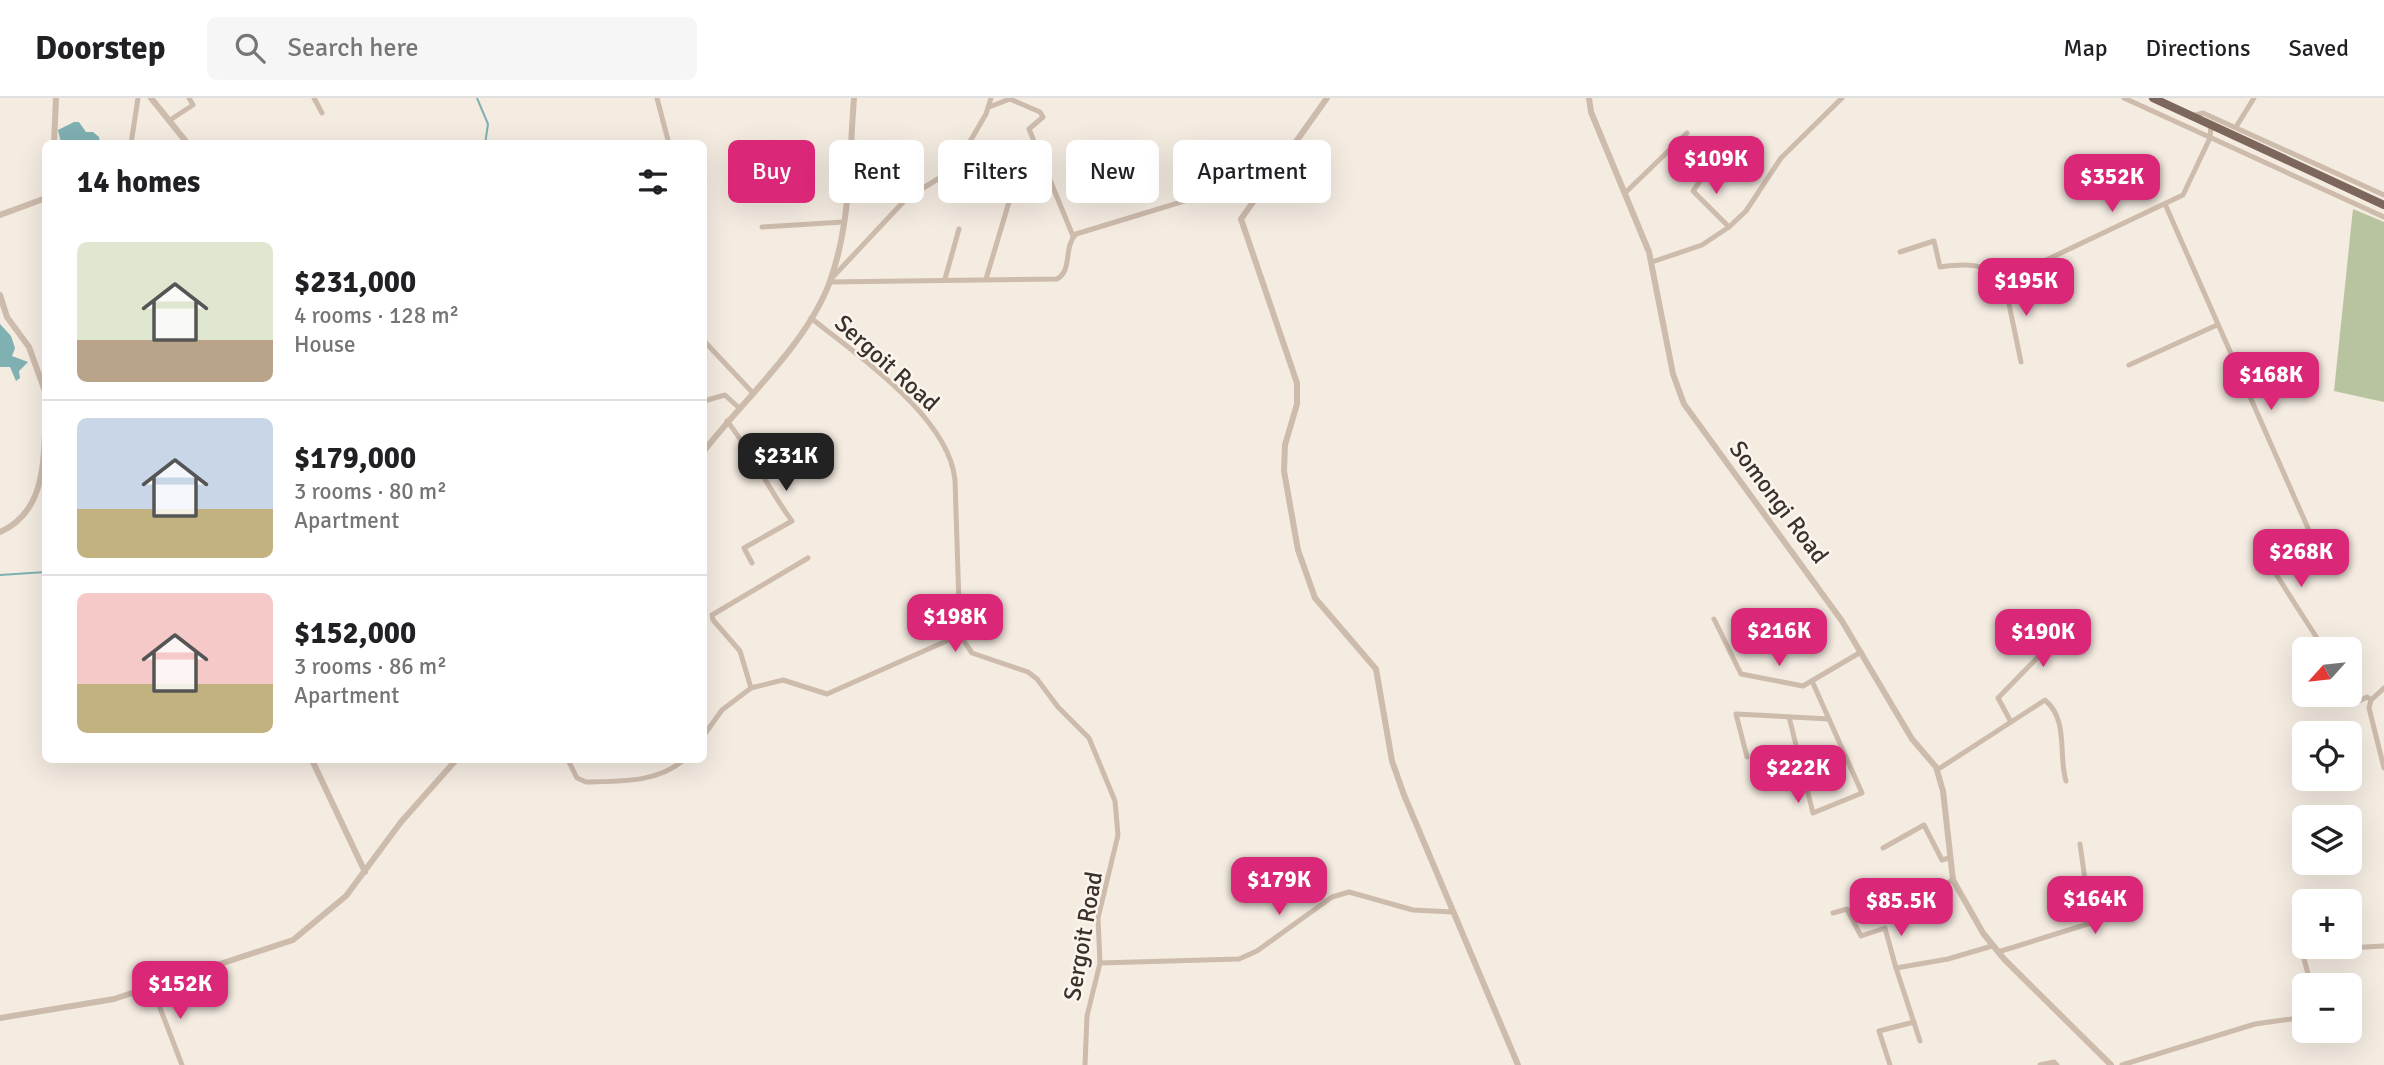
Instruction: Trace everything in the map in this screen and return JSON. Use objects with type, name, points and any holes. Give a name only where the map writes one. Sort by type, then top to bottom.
[{"type":"main road","points":[[2153,98],[2249,142],[2260,143],[2384,205]]},
{"type":"street","points":[[54,140],[56,98]]},
{"type":"street","points":[[132,140],[138,98]]},
{"type":"street","points":[[150,98],[185,140]]},
{"type":"street","points":[[189,98],[197,111]]},
{"type":"street","points":[[314,98],[322,113]]},
{"type":"street","points":[[657,98],[668,140]]},
{"type":"street","points":[[707,447],[811,318],[829,282],[844,222],[854,98]]},
{"type":"street","points":[[829,282],[907,198],[954,169],[989,107],[991,98]]},
{"type":"street","points":[[1297,140],[1327,98]]},
{"type":"street","name":"Somongi Road","points":[[1589,98],[1591,112],[1652,262],[1673,374],[1684,404],[1797,556],[1861,652],[1912,739],[1937,770],[1943,791],[1954,880],[1992,946],[2111,1065]]},
{"type":"street","points":[[1652,262],[1702,245],[1729,228],[1746,211],[1781,158],[1842,98]]},
{"type":"street","points":[[2124,98],[2384,217]]},
{"type":"street","points":[[2236,127],[2254,98]]},
{"type":"street","points":[[989,107],[1010,99],[1040,112],[1043,117],[1028,129],[1033,140]]},
{"type":"street","points":[[170,120],[193,105]]},
{"type":"street","points":[[2192,116],[2203,113],[2236,127],[2260,143],[2384,195]]},
{"type":"street","points":[[2004,280],[2183,195],[2210,138],[2211,125]]},
{"type":"street","points":[[1625,193],[1687,133]]},
{"type":"street","points":[[2242,152],[2249,142]]},
{"type":"street","points":[[1713,163],[1693,191],[1729,228]]},
{"type":"street","points":[[829,282],[1062,277],[1073,236],[1052,185]]},
{"type":"street","points":[[0,215],[42,199]]},
{"type":"street","points":[[986,279],[1010,203]]},
{"type":"street","points":[[1073,236],[1101,224],[1173,203]]},
{"type":"street","points":[[1251,203],[1241,222],[1297,383],[1297,404],[1285,445],[1284,471],[1298,550],[1315,598],[1376,669],[1392,761],[1518,1065]]},
{"type":"street","points":[[2165,204],[2315,544],[2291,555],[2256,543],[2316,637]]},
{"type":"street","points":[[762,228],[844,222]]},
{"type":"street","points":[[945,279],[959,229]]},
{"type":"street","points":[[1900,253],[1934,241],[1940,267],[1965,263],[1998,273],[2004,280],[2021,362]]},
{"type":"street","points":[[0,295],[7,317],[29,347],[42,383]]},
{"type":"street","name":"Sergoit Road","points":[[811,318],[892,384],[933,429],[951,455],[956,480],[960,635],[972,653],[1033,675],[1058,707],[1089,738],[1101,762],[1118,818],[1117,845],[1098,918],[1100,964],[1087,1017],[1085,1065]]},
{"type":"street","points":[[2129,365],[2217,325]]},
{"type":"street","points":[[707,344],[752,392]]},
{"type":"street","points":[[707,400],[725,395],[738,407]]},
{"type":"street","points":[[727,421],[754,459],[776,502],[792,521],[744,548],[752,563]]},
{"type":"street","points":[[0,532],[20,521],[35,498],[42,475]]},
{"type":"street","points":[[751,688],[740,651],[713,620],[712,615],[808,558]]},
{"type":"street","points":[[2011,722],[1998,698],[2076,618]]},
{"type":"street","points":[[1714,620],[1741,674],[1803,686],[1861,652]]},
{"type":"street","points":[[707,731],[722,710],[751,688],[783,680],[827,694],[960,635]]},
{"type":"street","points":[[1789,717],[1813,813],[1862,793],[1812,681]]},
{"type":"street","points":[[2384,688],[2371,700],[2370,714],[2384,768]]},
{"type":"street","points":[[2362,700],[2367,697],[2371,700]]},
{"type":"street","points":[[1937,770],[2048,701],[2064,739],[2061,764],[2066,781]]},
{"type":"street","points":[[1747,757],[1736,714],[1829,719]]},
{"type":"street","points":[[1804,772],[1846,758]]},
{"type":"street","points":[[313,763],[365,872]]},
{"type":"street","points":[[0,1018],[84,1006],[262,953],[293,940],[346,896],[401,822],[453,763]]},
{"type":"street","points":[[570,763],[577,778],[586,782],[648,778],[665,773],[680,763]]},
{"type":"street","points":[[1884,848],[1924,825],[1942,860],[1950,858]]},
{"type":"street","points":[[1998,952],[2091,923],[2080,844]]},
{"type":"street","points":[[1903,905],[1954,880]]},
{"type":"street","points":[[1100,964],[1239,959],[1257,951],[1323,902],[1343,892],[1413,910],[1453,912]]},
{"type":"street","points":[[1833,913],[1847,909],[1861,936],[1885,928],[1920,1041]]},
{"type":"street","points":[[1896,968],[1948,959],[1992,946]]},
{"type":"street","points":[[2308,973],[2304,959],[2308,950],[2384,946]]},
{"type":"street","points":[[152,987],[182,1065]]},
{"type":"street","points":[[2122,1065],[2255,1024],[2292,1019]]},
{"type":"street","points":[[1890,1065],[1879,1031],[1914,1022]]},
{"type":"street","points":[[2040,1065],[2054,1062],[2057,1065]]},
{"type":"green space","points":[[2353,209],[2384,222],[2384,402],[2334,391]]},
{"type":"water","points":[[79,122],[86,132],[93,132],[100,140],[60,140],[58,130]]},
{"type":"water","points":[[0,324],[11,336],[15,348],[12,356],[28,362],[19,371],[20,378],[16,381],[10,367],[0,367]]},
{"type":"waterway","points":[[477,98],[488,124],[486,140]]},
{"type":"waterway","points":[[0,575],[42,572]]}]
